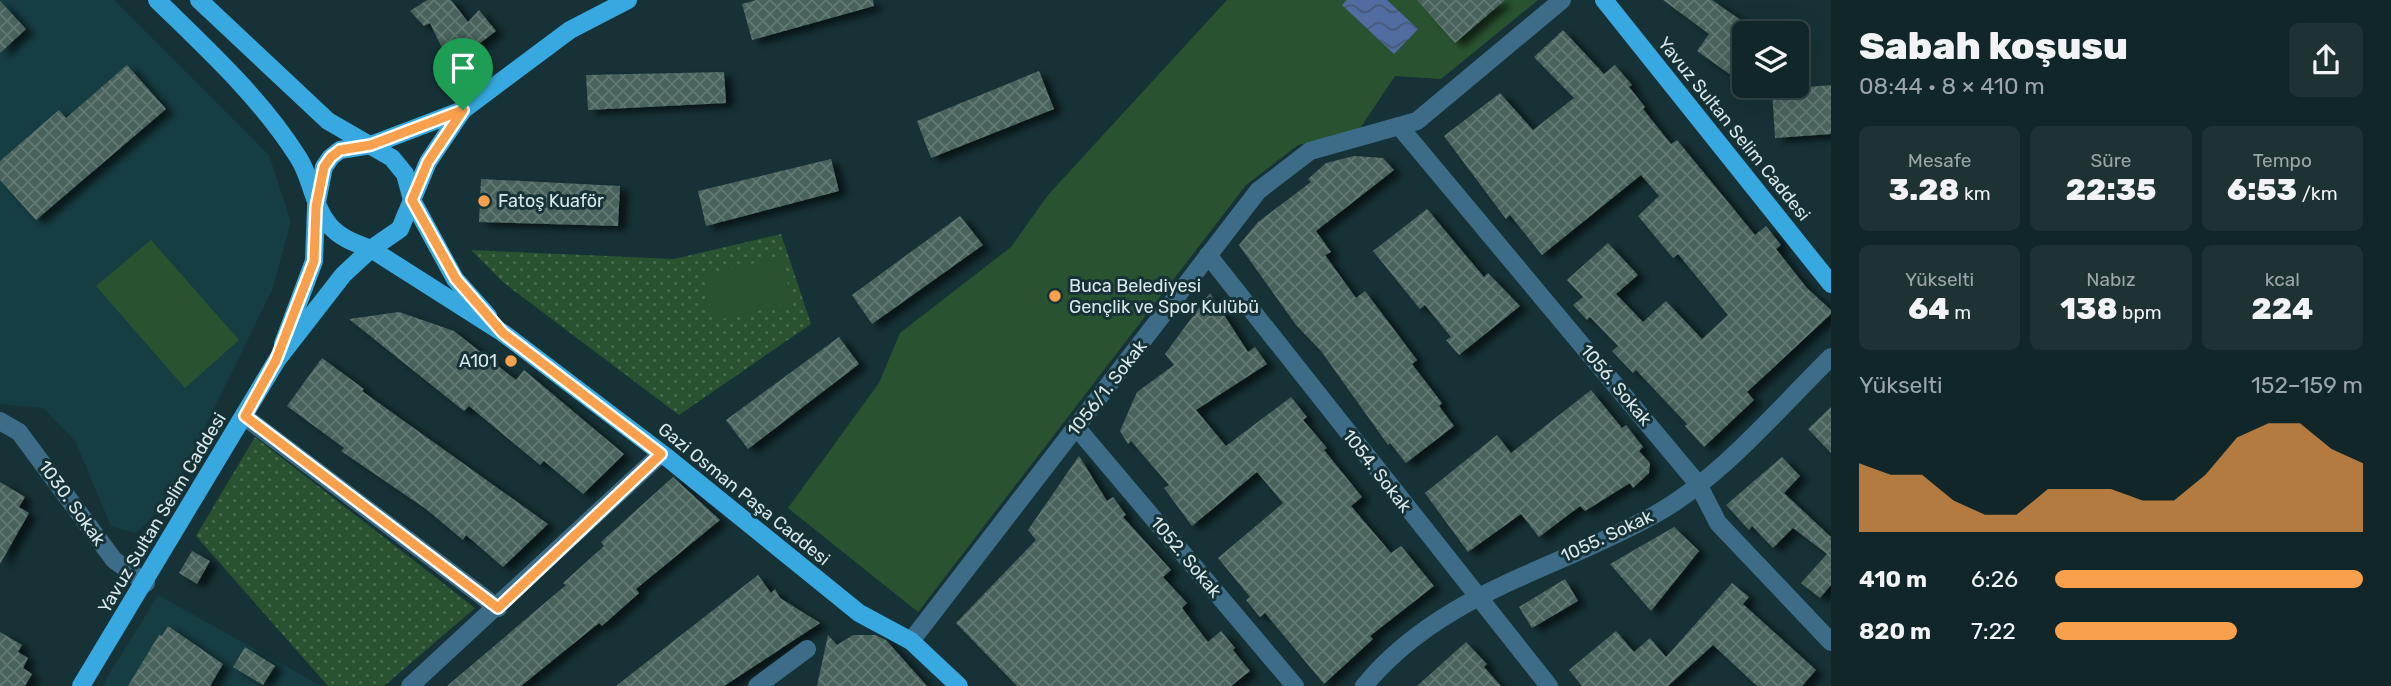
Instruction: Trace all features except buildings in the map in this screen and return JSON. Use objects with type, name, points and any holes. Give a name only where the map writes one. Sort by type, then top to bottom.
[{"type":"main road","points":[[157,0],[249,92],[300,159],[316,207],[331,228],[348,241],[371,248],[503,333]]},
{"type":"main road","points":[[199,0],[328,121],[391,158],[405,174],[412,200],[456,279],[503,333]]},
{"type":"main road","points":[[316,207],[324,167],[331,157],[351,147],[371,145],[463,110],[570,30],[628,0]]},
{"type":"main road","name":"Yavuz Sultan Selim Caddesi","points":[[1604,0],[1831,284]]},
{"type":"main road","name":"Yavuz Sultan Selim Caddesi","points":[[276,360],[343,275],[371,248],[400,229],[428,162],[463,110]]},
{"type":"main road","name":"Yavuz Sultan Selim Caddesi","points":[[81,686],[146,583],[276,360],[314,261],[316,207]]},
{"type":"main road","name":"Gazi Osman Paşa Caddesi","points":[[503,333],[661,454],[859,613],[911,641],[959,686]]},
{"type":"street","name":"1056/1. Sokak","points":[[911,641],[1258,191],[1310,151],[1418,121],[1562,0]]},
{"type":"street","name":"1056. Sokak","points":[[1399,126],[1698,484],[1718,523],[1831,642]]},
{"type":"street","name":"1054. Sokak","points":[[1208,255],[1549,686]]},
{"type":"street","name":"1055. Sokak","points":[[1364,686],[1416,635],[1476,597],[1654,515],[1714,472],[1831,357]]},
{"type":"street","points":[[245,416],[498,608]]},
{"type":"street","name":"1030. Sokak","points":[[0,421],[19,432],[114,560],[146,583]]},
{"type":"street","name":"1052. Sokak","points":[[1076,428],[1295,686]]},
{"type":"street","points":[[410,686],[498,608],[661,454]]},
{"type":"street","points":[[757,686],[807,649]]},
{"type":"shaded area","points":[[0,0],[114,0],[269,155],[291,222],[272,290],[170,499],[136,533],[111,526],[75,441],[43,408],[0,404]]},
{"type":"shaded area","points":[[158,595],[321,686],[102,686]]},
{"type":"green space","name":"Buca Belediyesi Gençlik ve Spor Kulübü","points":[[1227,0],[1538,0],[1441,79],[1395,76],[1359,130],[1298,145],[1246,185],[918,612],[788,508],[879,383],[900,333],[1011,247],[1048,195]]},
{"type":"green space","points":[[781,234],[811,324],[679,415],[504,283],[471,250],[674,259]]},
{"type":"green space","points":[[151,240],[239,340],[185,388],[96,286]]},
{"type":"green space","points":[[782,257],[792,303],[713,321],[703,275]]},
{"type":"green space","points":[[255,437],[475,608],[384,686],[328,686],[196,536]]},
{"type":"water","points":[[1347,0],[1387,0],[1418,29],[1394,54],[1342,5]]},
{"type":"place","name":"Fatoş Kuaför","points":[[484,201]]},
{"type":"place","name":"Buca Belediyesi Gençlik ve Spor Kulübü","points":[[1055,296]]},
{"type":"place","name":"A101","points":[[511,361]]},
{"type":"route","points":[[463,110],[428,162],[412,200],[456,279],[503,333],[661,454],[498,608],[245,416],[276,360],[314,261],[316,207],[324,167],[331,157],[340,150],[371,145],[463,110]]}]
